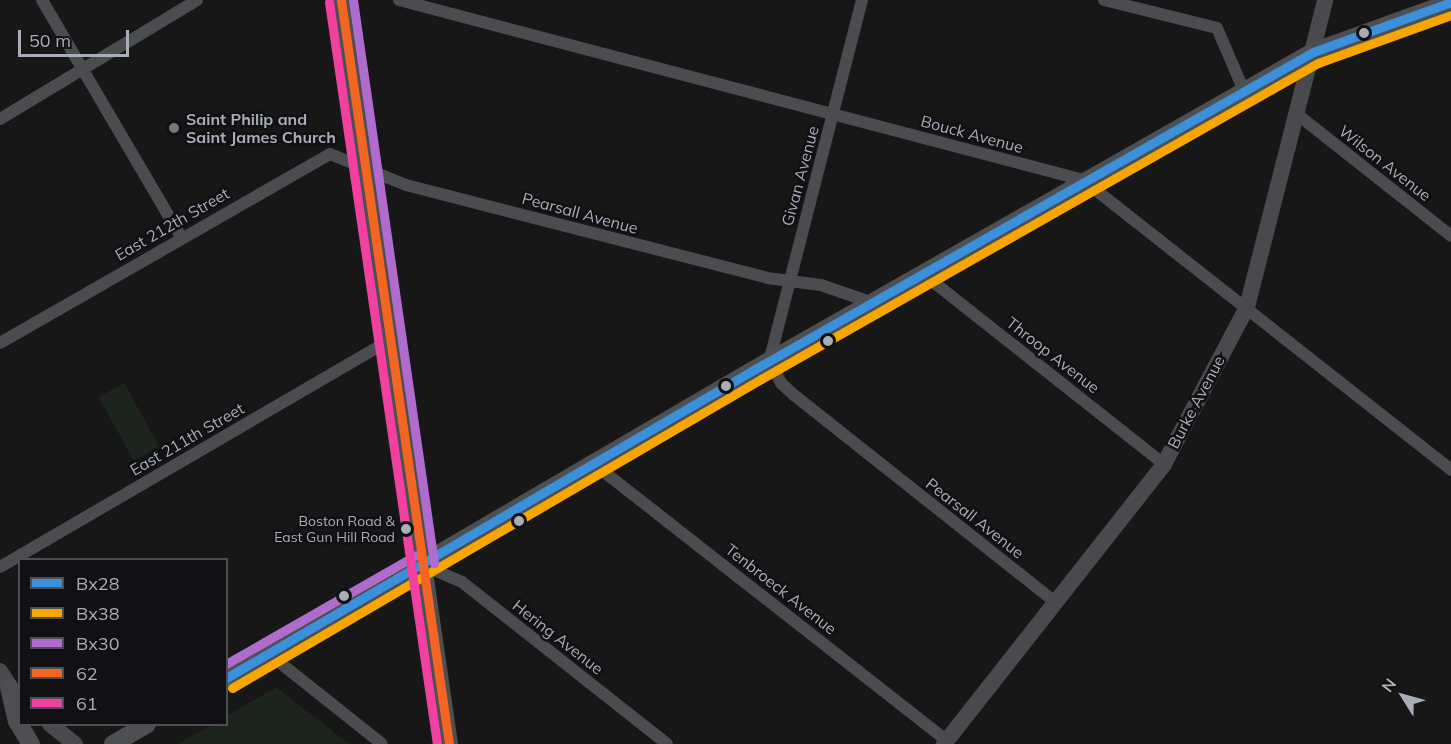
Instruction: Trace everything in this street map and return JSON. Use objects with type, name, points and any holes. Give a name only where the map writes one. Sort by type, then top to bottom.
[{"type":"main road","points":[[341,0],[449,744]]},
{"type":"main road","name":"Burke Avenue","points":[[946,742],[1164,464],[1246,306],[1298,115],[1325,0]]},
{"type":"main road","points":[[228,677],[870,302],[1313,52],[1451,2]]},
{"type":"main road","points":[[0,670],[14,693],[18,723]]},
{"type":"main road","points":[[20,726],[32,744]]},
{"type":"main road","points":[[52,726],[75,744]]},
{"type":"main road","points":[[113,744],[144,726]]},
{"type":"street","points":[[42,0],[181,237]]},
{"type":"street","points":[[0,119],[197,0]]},
{"type":"street","name":"Bouck Avenue","points":[[399,0],[1083,180],[1246,306],[1451,470]]},
{"type":"street","name":"Givan Avenue","points":[[769,361],[862,0]]},
{"type":"street","points":[[1104,0],[1217,28],[1244,91]]},
{"type":"street","name":"Wilson Avenue","points":[[1298,115],[1451,236]]},
{"type":"street","name":"East 212th Street","points":[[0,343],[181,237],[330,154],[364,168]]},
{"type":"street","name":"Pearsall Avenue","points":[[364,168],[406,185],[767,278],[822,285],[870,302]]},
{"type":"street","name":"Throop Avenue","points":[[922,273],[1164,464]]},
{"type":"street","name":"East 211th Street","points":[[0,567],[390,340]]},
{"type":"street","name":"Pearsall Avenue","points":[[769,361],[782,383],[794,395],[1056,603]]},
{"type":"street","name":"Tenbroeck Avenue","points":[[594,464],[946,742]]},
{"type":"street","name":"Hering Avenue","points":[[422,565],[462,582],[667,744]]},
{"type":"street","points":[[269,654],[382,744]]},
{"type":"shaded area","points":[[124,383],[159,447],[134,461],[99,397]]},
{"type":"shaded area","points":[[276,687],[349,744],[178,744],[209,726],[228,726],[228,715]]},
{"type":"transit line","name":"62","points":[[341,0],[449,744]]},
{"type":"transit line","name":"Bx30","points":[[353,0],[434,563]]},
{"type":"transit line","name":"61","points":[[329,2],[437,744]]},
{"type":"transit line","name":"Bx28","points":[[228,677],[755,369],[1313,52],[1451,2]]},
{"type":"transit line","name":"Bx38","points":[[232,688],[761,379],[1318,63],[1451,15]]},
{"type":"transit line","name":"Bx30","points":[[228,663],[416,555]]},
{"type":"place","name":"Saint Philip and Saint James Church","points":[[174,128]]},
{"type":"place","name":"Boston Road & East Gun Hill Road","points":[[406,529]]}]
